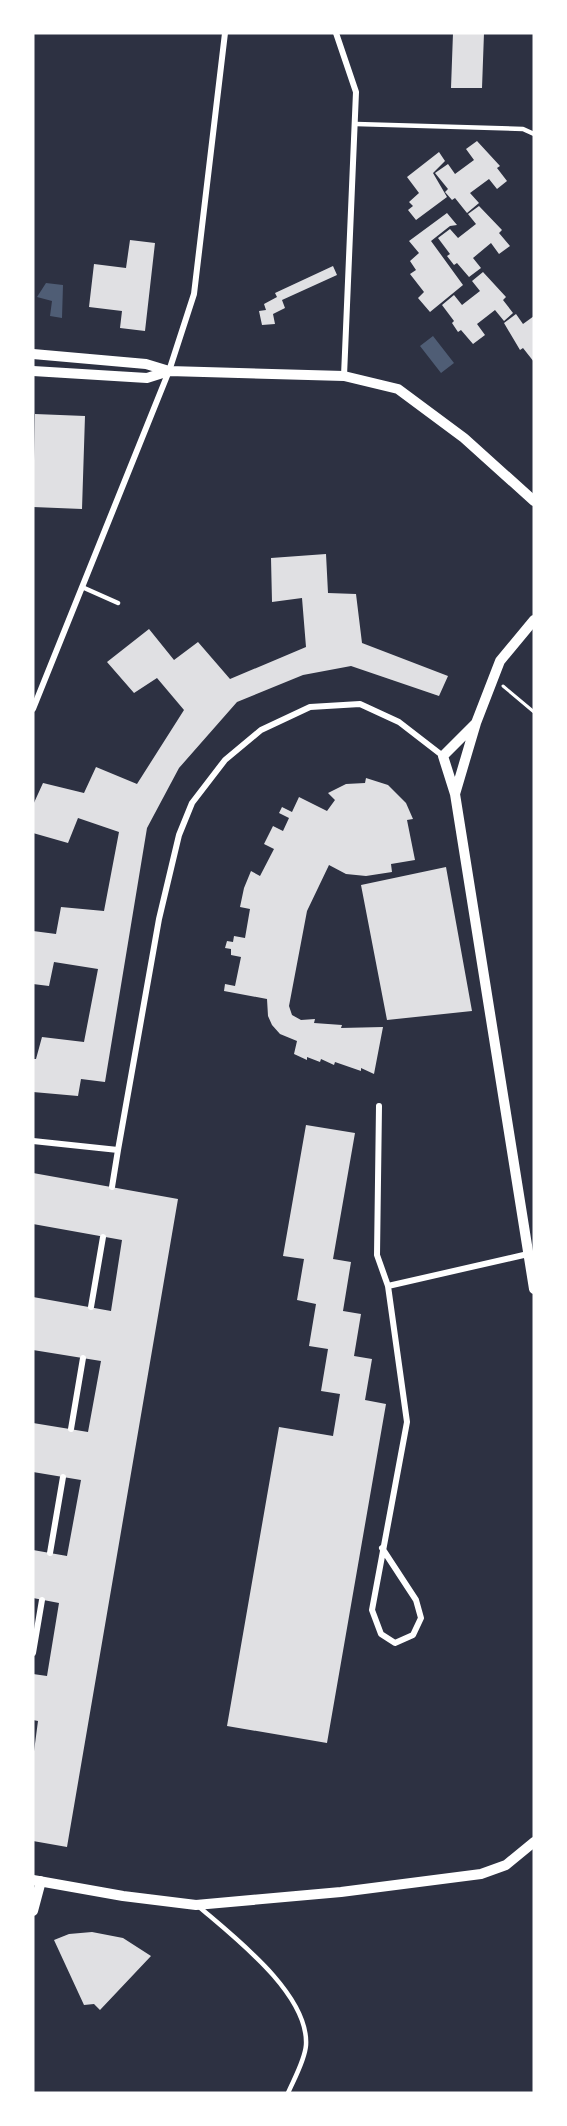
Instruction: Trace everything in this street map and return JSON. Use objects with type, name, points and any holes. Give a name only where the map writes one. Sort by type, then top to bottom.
[{"type":"street","points":[[33,710],[169,371],[194,294],[225,33]]},
{"type":"street","points":[[336,33],[356,92],[344,376]]},
{"type":"street","points":[[33,354],[146,364],[169,371],[344,376],[398,389],[422,404],[534,501]]},
{"type":"street","points":[[33,371],[147,378],[169,371]]},
{"type":"street","points":[[455,794],[476,723],[500,661],[534,620]]},
{"type":"street","points":[[112,1187],[159,920],[179,835],[192,803],[225,760],[261,730],[309,707],[360,704],[399,722],[443,756],[455,794],[534,1289]]},
{"type":"street","points":[[443,756],[476,723]]},
{"type":"street","points":[[379,1106],[377,1255],[388,1286],[407,1422],[394,1503],[382,1548],[372,1610],[381,1634],[395,1643],[413,1635],[421,1618],[416,1600],[382,1548]]},
{"type":"street","points":[[33,1141],[118,1150]]},
{"type":"street","points":[[91,1308],[103,1237]]},
{"type":"street","points":[[388,1286],[528,1254]]},
{"type":"street","points":[[71,1429],[83,1358]]},
{"type":"street","points":[[50,1553],[63,1477]]},
{"type":"street","points":[[33,1653],[42,1600]]},
{"type":"street","points":[[33,1911],[37,1881],[123,1896],[196,1905],[341,1892],[481,1874],[506,1865],[533,1847]]},
{"type":"lane","points":[[356,124],[523,129],[534,134]]},
{"type":"lane","points":[[82,587],[118,603]]},
{"type":"lane","points":[[196,1905],[257,1957],[297,2006],[306,2045],[288,2093]]},
{"type":"path","points":[[501,684],[534,712]]},
{"type":"water","points":[[46,283],[63,285],[62,318],[50,316],[52,301],[37,297]]},
{"type":"water","points":[[433,336],[454,363],[441,373],[420,346]]},
{"type":"building","points":[[453,33],[484,33],[482,88],[451,88]]},
{"type":"building","points":[[477,141],[500,166],[497,168],[507,181],[497,189],[489,179],[470,193],[479,203],[467,213],[455,198],[452,200],[445,192],[448,189],[435,173],[448,164],[455,174],[474,160],[466,149]]},
{"type":"building","points":[[439,152],[445,161],[433,173],[447,197],[416,220],[408,210],[413,206],[409,202],[419,193],[407,177]]},
{"type":"building","points":[[479,206],[502,230],[499,233],[510,246],[499,254],[491,243],[473,258],[481,268],[469,277],[457,263],[454,265],[447,256],[450,254],[438,238],[450,229],[458,238],[476,224],[468,214]]},
{"type":"building","points":[[447,213],[457,225],[450,226],[431,241],[463,285],[430,312],[418,298],[424,292],[410,274],[416,270],[410,261],[419,253],[409,241]]},
{"type":"building","points":[[130,240],[155,243],[145,331],[120,328],[122,311],[89,307],[94,264],[126,268]]},
{"type":"building","points":[[333,266],[337,275],[282,300],[285,308],[273,314],[275,324],[262,325],[259,311],[266,310],[264,304],[277,297],[275,293]]},
{"type":"building","points":[[483,272],[506,297],[503,300],[513,313],[504,321],[495,310],[477,324],[485,335],[473,344],[461,330],[458,332],[452,323],[454,321],[442,305],[454,295],[462,305],[480,291],[472,281]]},
{"type":"building","points":[[516,314],[523,324],[534,316],[534,362],[523,348],[520,350],[504,323]]},
{"type":"building","points":[[35,414],[85,416],[82,509],[33,507]]},
{"type":"building","points":[[326,554],[328,593],[356,594],[362,643],[448,676],[439,696],[351,666],[303,675],[237,702],[179,768],[147,828],[105,1082],[81,1079],[78,1096],[33,1092],[33,1059],[36,1059],[42,1037],[84,1042],[98,969],[54,962],[49,986],[33,984],[33,931],[56,934],[61,907],[104,911],[119,832],[78,818],[68,843],[33,833],[33,805],[43,783],[84,793],[96,767],[137,784],[184,710],[157,678],[134,693],[107,662],[149,629],[174,660],[198,642],[230,679],[306,647],[302,598],[272,602],[271,558]]},
{"type":"building","points":[[366,778],[388,785],[406,803],[413,819],[407,820],[415,860],[391,864],[392,872],[366,876],[346,874],[329,865],[307,911],[289,1006],[292,1015],[301,1020],[315,1019],[314,1023],[342,1025],[341,1028],[383,1027],[374,1074],[361,1068],[361,1071],[335,1062],[334,1065],[321,1059],[320,1062],[307,1057],[307,1060],[294,1054],[297,1041],[280,1034],[272,1025],[268,1016],[267,999],[224,991],[225,984],[235,986],[241,957],[231,955],[231,949],[225,948],[227,941],[233,942],[234,936],[245,938],[250,909],[240,907],[244,888],[251,871],[260,876],[274,849],[264,844],[273,826],[283,831],[289,818],[279,813],[282,807],[292,812],[299,797],[327,811],[335,800],[328,793],[346,784],[365,783]]},
{"type":"building","points":[[446,867],[472,1011],[387,1020],[361,885]]},
{"type":"building","points":[[306,1125],[355,1133],[333,1259],[351,1262],[343,1311],[361,1314],[354,1356],[372,1359],[365,1400],[386,1404],[327,1743],[227,1726],[279,1427],[333,1436],[340,1394],[321,1391],[328,1349],[309,1346],[316,1304],[297,1300],[304,1259],[283,1256]]},
{"type":"building","points":[[33,1173],[178,1199],[67,1847],[33,1841],[33,1759],[38,1721],[33,1720],[33,1674],[47,1676],[59,1603],[33,1598],[33,1550],[67,1556],[81,1480],[33,1472],[33,1423],[88,1432],[101,1361],[33,1350],[33,1297],[111,1311],[122,1240],[33,1224]]},
{"type":"building","points":[[92,1932],[123,1938],[151,1956],[100,2010],[94,2004],[84,2005],[54,1940],[69,1934]]}]
